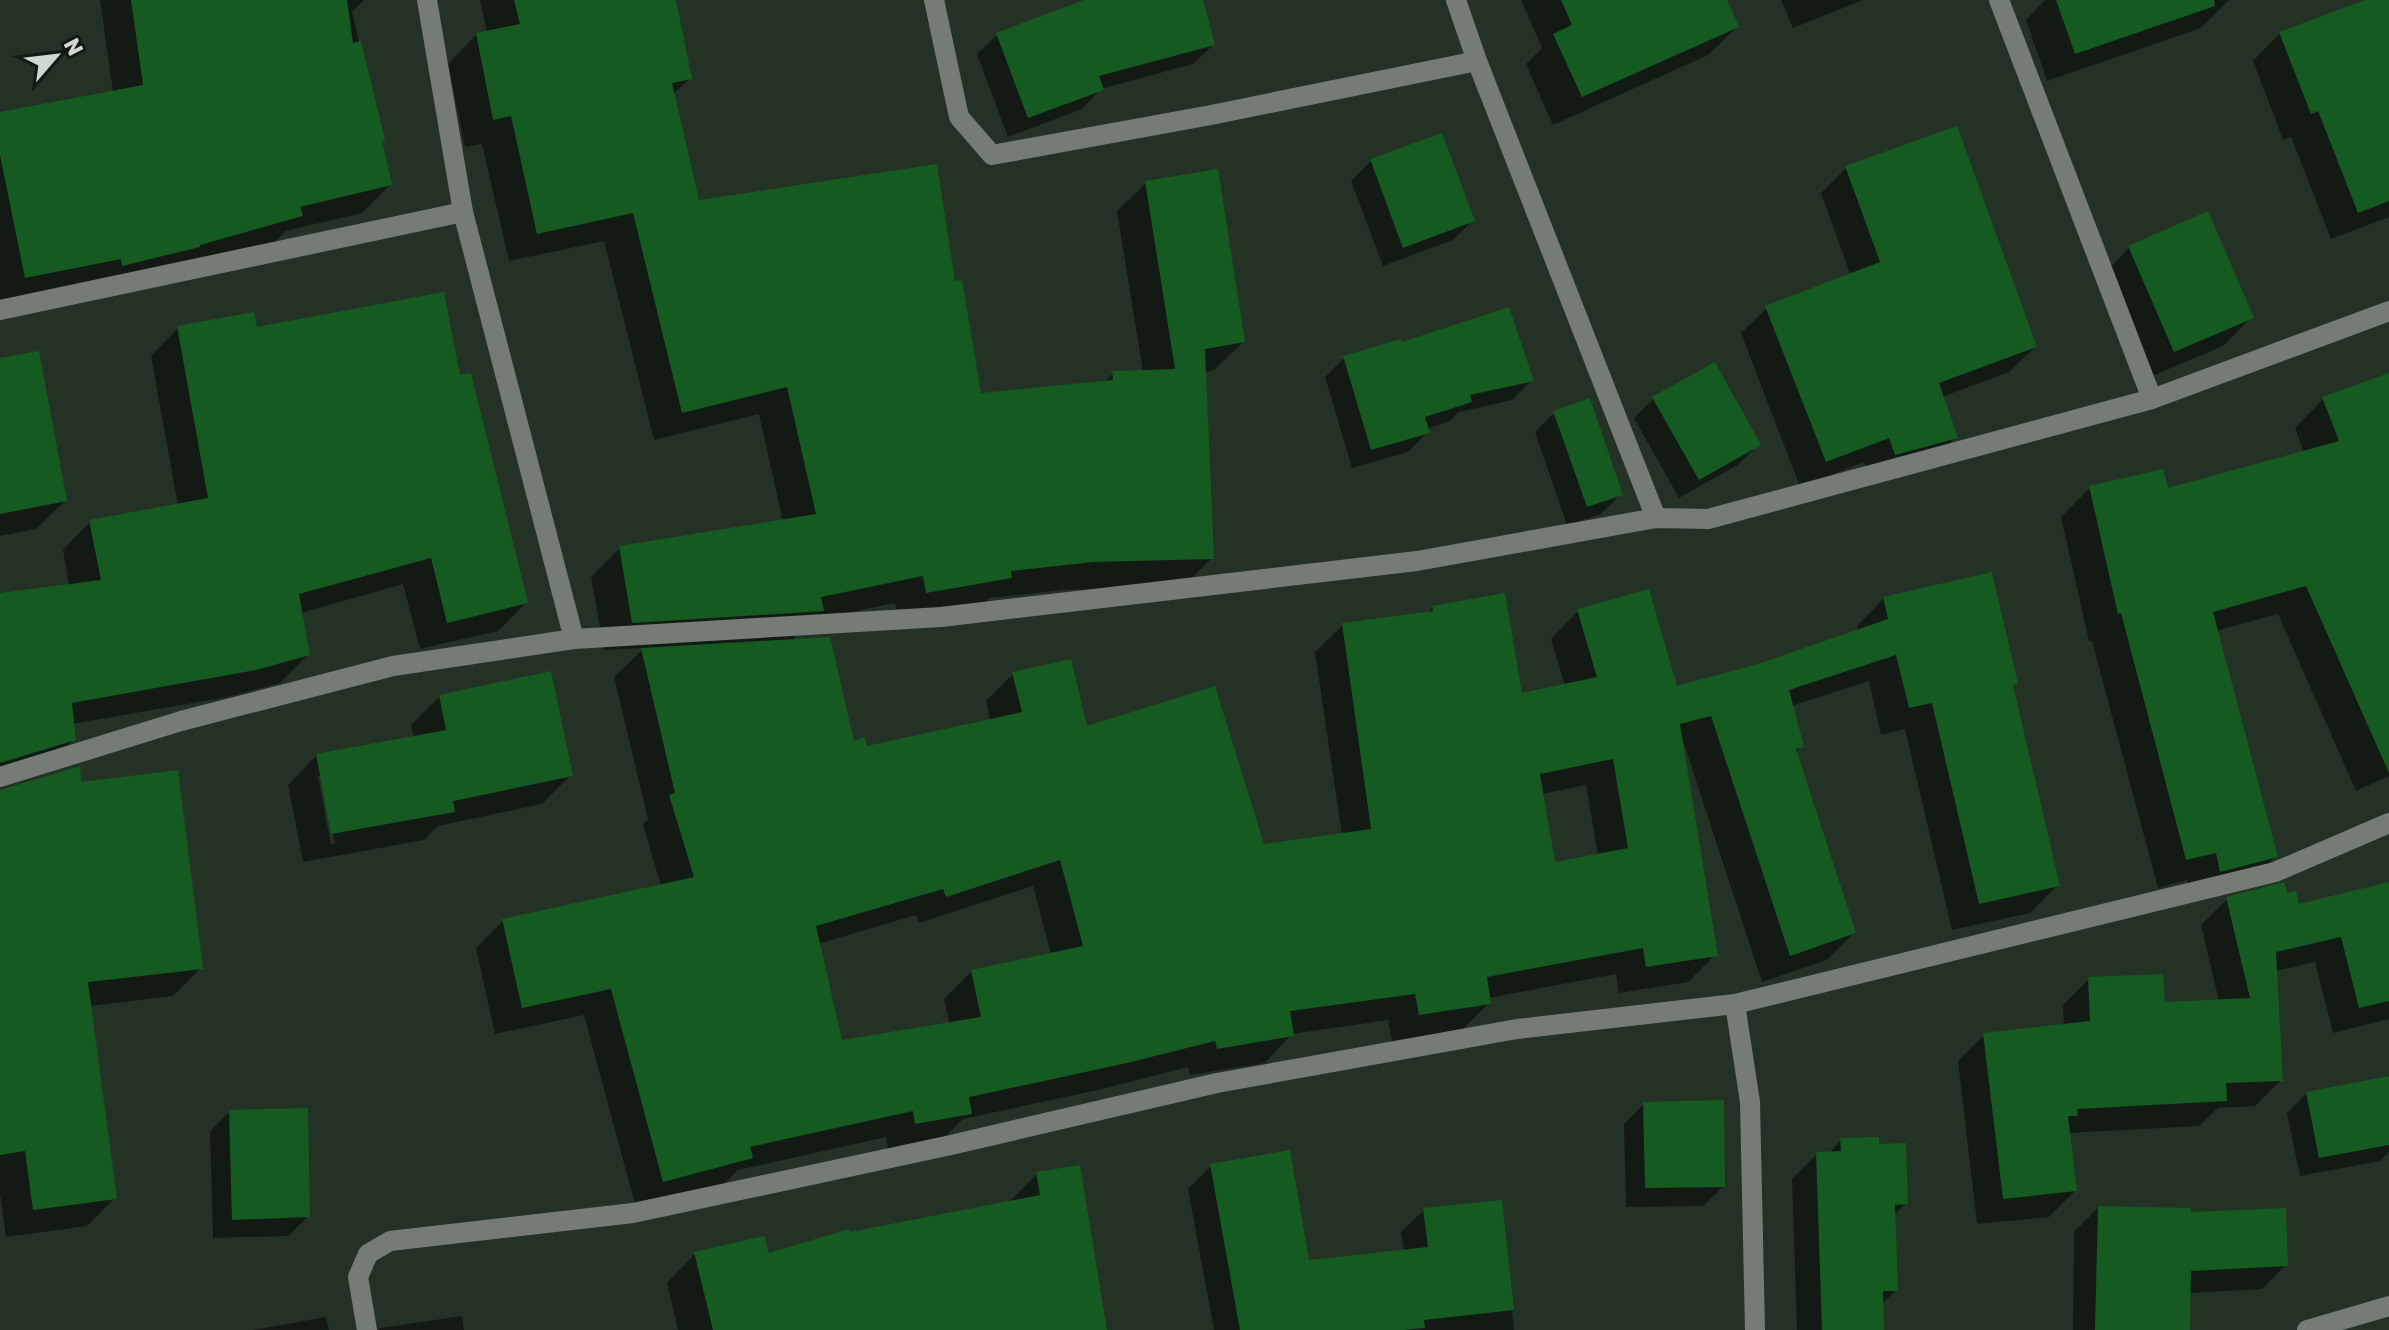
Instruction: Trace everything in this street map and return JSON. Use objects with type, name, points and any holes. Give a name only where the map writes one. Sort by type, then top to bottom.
[{"type":"street","points":[[427,0],[463,212],[574,639]]},
{"type":"street","points":[[934,0],[959,117],[992,155],[1211,115],[1477,61]]},
{"type":"street","points":[[1456,0],[1656,518]]},
{"type":"street","points":[[1999,0],[2152,399]]},
{"type":"street","points":[[0,310],[463,212]]},
{"type":"street","points":[[0,777],[181,721],[393,666],[574,639],[941,617],[1417,561],[1656,518],[1708,519],[2152,399],[2389,311]]},
{"type":"street","points":[[367,1330],[358,1277],[368,1254],[390,1241],[633,1213],[951,1145],[1217,1083],[1517,1029],[1735,1004],[2275,872],[2389,823]]},
{"type":"street","points":[[1735,1004],[1750,1102],[1755,1330]]},
{"type":"street","points":[[2307,1330],[2389,1306]]},
{"type":"building","points":[[131,0],[347,0],[353,43],[361,41],[385,140],[382,141],[392,185],[300,207],[303,216],[200,247],[122,266],[121,259],[25,278],[0,155],[0,112],[143,85]]},
{"type":"building","points":[[514,0],[676,0],[692,79],[672,83],[699,200],[937,164],[955,281],[962,280],[981,393],[1113,380],[1112,371],[1175,369],[1145,181],[1218,169],[1245,342],[1205,349],[1214,559],[1093,562],[1011,571],[1012,578],[926,593],[923,576],[821,597],[824,611],[632,623],[619,546],[816,514],[787,387],[682,413],[633,213],[537,234],[511,116],[493,120],[476,33],[520,24]]},
{"type":"building","points":[[1084,0],[1203,0],[1215,45],[1099,76],[1104,90],[1028,118],[996,33]]},
{"type":"building","points":[[1561,0],[1727,0],[1739,27],[1582,97],[1553,34],[1572,25]]},
{"type":"building","points":[[2056,0],[2214,0],[2215,6],[2075,54]]},
{"type":"building","points":[[2365,0],[2389,0],[2389,201],[2358,213],[2318,111],[2311,114],[2279,32]]},
{"type":"building","points":[[1957,126],[2037,347],[1939,383],[1958,438],[1895,455],[1889,438],[1826,462],[1765,306],[1880,262],[1845,166]]},
{"type":"building","points":[[1442,133],[1475,221],[1403,248],[1370,159]]},
{"type":"building","points":[[2208,211],[2254,318],[2174,352],[2128,246]]},
{"type":"building","points":[[444,292],[460,375],[471,373],[528,603],[447,623],[431,558],[299,594],[310,655],[256,670],[72,703],[76,740],[0,763],[0,593],[101,580],[89,520],[208,498],[177,326],[254,312],[257,327]]},
{"type":"building","points":[[1509,307],[1534,381],[1470,395],[1472,402],[1425,417],[1430,433],[1371,450],[1343,356],[1401,339],[1402,342]]},
{"type":"building","points":[[39,351],[67,501],[0,514],[0,358]]},
{"type":"building","points":[[1715,362],[1761,445],[1699,480],[1652,397]]},
{"type":"building","points":[[2389,373],[2389,773],[2306,586],[2213,612],[2278,857],[2220,872],[2216,853],[2186,860],[2121,613],[2118,614],[2089,486],[2163,469],[2168,488],[2339,441],[2322,397]]},
{"type":"building","points":[[1590,398],[1623,495],[1587,507],[1553,411]]},
{"type":"building","points":[[1992,572],[2018,684],[2013,685],[2060,886],[1979,904],[1932,703],[1909,708],[1896,655],[1789,690],[1804,747],[1796,749],[1856,933],[1790,956],[1711,716],[1680,724],[1718,956],[1646,967],[1643,948],[1487,977],[1491,1004],[1419,1015],[1415,994],[1290,1011],[1294,1036],[1217,1049],[1215,1041],[969,1097],[972,1114],[915,1124],[913,1111],[750,1147],[753,1158],[663,1182],[611,989],[522,1008],[502,919],[694,877],[669,795],[675,793],[641,648],[830,637],[854,741],[865,737],[867,746],[1022,712],[1012,672],[1071,659],[1087,726],[1215,686],[1264,844],[1371,829],[1342,623],[1433,611],[1432,606],[1505,593],[1522,693],[1597,677],[1577,609],[1649,589],[1677,686],[1758,664],[1888,619],[1883,597]],"holes":[[[1613,759],[1628,848],[1555,862],[1540,774]],[[1060,860],[1083,946],[971,970],[981,1017],[842,1040],[816,926],[943,889],[946,897]]]},
{"type":"building","points":[[551,671],[573,776],[453,801],[455,812],[331,834],[316,754],[446,730],[439,695]]},
{"type":"building","points":[[80,766],[81,782],[178,770],[203,969],[88,982],[117,1199],[33,1210],[25,1151],[0,1155],[0,790]]},
{"type":"building","points":[[2284,882],[2287,893],[2296,891],[2299,904],[2389,882],[2389,1001],[2359,1008],[2341,937],[2276,952],[2283,1081],[2226,1083],[2227,1101],[2077,1109],[2078,1116],[2068,1116],[2077,1191],[2003,1199],[1983,1033],[2090,1021],[2088,977],[2163,974],[2165,1002],[2250,998],[2226,897]]},
{"type":"building","points":[[2389,1076],[2389,1145],[2319,1158],[2306,1092]]},
{"type":"building","points":[[1724,1100],[1725,1187],[1645,1188],[1643,1102]]},
{"type":"building","points":[[308,1108],[310,1217],[232,1220],[229,1110]]},
{"type":"building","points":[[1879,1137],[1879,1144],[1906,1143],[1908,1204],[1895,1205],[1898,1291],[1883,1291],[1884,1330],[1822,1330],[1816,1152],[1841,1151],[1840,1138]]},
{"type":"building","points":[[1290,1150],[1309,1260],[1428,1247],[1423,1208],[1502,1200],[1514,1310],[1424,1320],[1425,1328],[1403,1330],[1240,1330],[1210,1164]]},
{"type":"building","points":[[1080,1165],[1107,1330],[713,1330],[694,1252],[764,1236],[769,1253],[849,1229],[850,1232],[1040,1195],[1036,1172]]},
{"type":"building","points":[[2098,1206],[2191,1208],[2191,1212],[2286,1208],[2288,1266],[2191,1271],[2190,1330],[2095,1330]]}]
